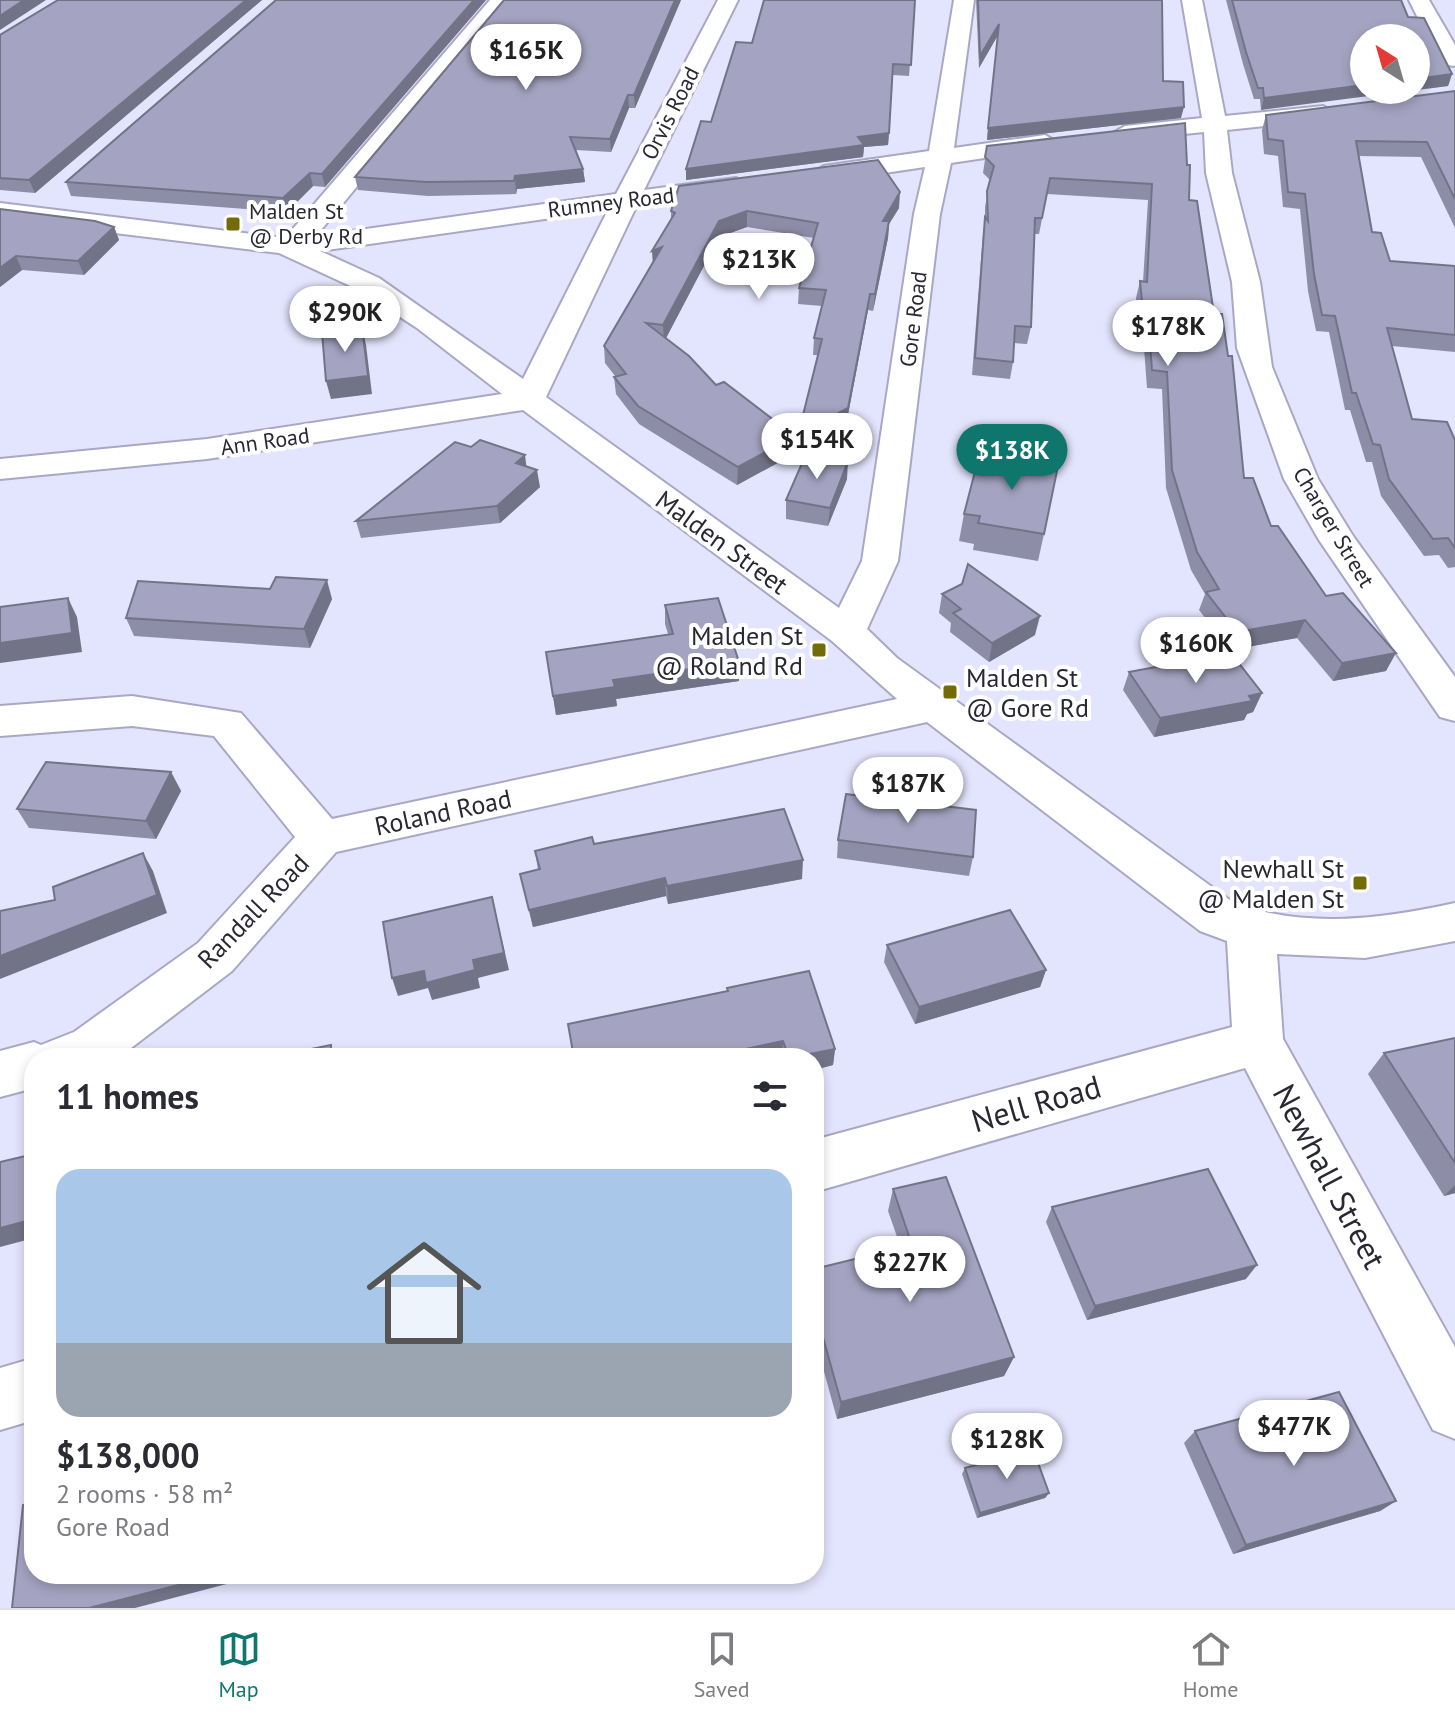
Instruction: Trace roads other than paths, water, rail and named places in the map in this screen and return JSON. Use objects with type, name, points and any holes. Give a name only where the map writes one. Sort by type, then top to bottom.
[{"type":"street","points":[[291,248],[501,0]]},
{"type":"street","name":"Orvis Road","points":[[529,399],[728,0]]},
{"type":"street","name":"Gore Road","points":[[846,632],[880,561],[926,224],[940,157],[964,0]]},
{"type":"street","name":"Charger Street","points":[[1192,0],[1220,155],[1219,173],[1246,282],[1252,348],[1301,479],[1345,552],[1455,707]]},
{"type":"street","points":[[1419,0],[1436,34],[1455,60]]},
{"type":"street","points":[[1097,136],[1343,110]]},
{"type":"street","points":[[795,178],[1067,140]]},
{"type":"street","name":"Rumney Road","points":[[291,248],[398,230],[767,182]]},
{"type":"street","points":[[15,213],[56,192]]},
{"type":"street","name":"Malden Street","points":[[15,213],[237,238],[291,248],[369,284],[427,322],[846,632],[883,668],[932,706],[1217,917],[1251,932],[1326,942],[1368,939],[1455,922]]},
{"type":"street","name":"Ann Road","points":[[0,469],[207,449],[529,399]]},
{"type":"street","name":"Roland Road","points":[[322,838],[932,706]]},
{"type":"street","points":[[0,721],[132,711],[226,723],[322,838]]},
{"type":"street","name":"Randall Road","points":[[92,1048],[215,957],[322,838]]},
{"type":"street","name":"Newhall Street","points":[[1251,932],[1258,1042],[1455,1408]]},
{"type":"street","name":"Nell Road","points":[[824,1163],[1258,1042]]},
{"type":"street","points":[[0,1074],[24,1068]]},
{"type":"street","points":[[0,1399],[24,1392]]},
{"type":"place","name":"Malden St @ Derby Rd","points":[[233,224]]},
{"type":"place","name":"Malden St @ Roland Rd","points":[[819,650]]},
{"type":"place","name":"Malden St @ Gore Rd","points":[[950,692]]},
{"type":"place","name":"Newhall St @ Malden St","points":[[1360,883]]}]
